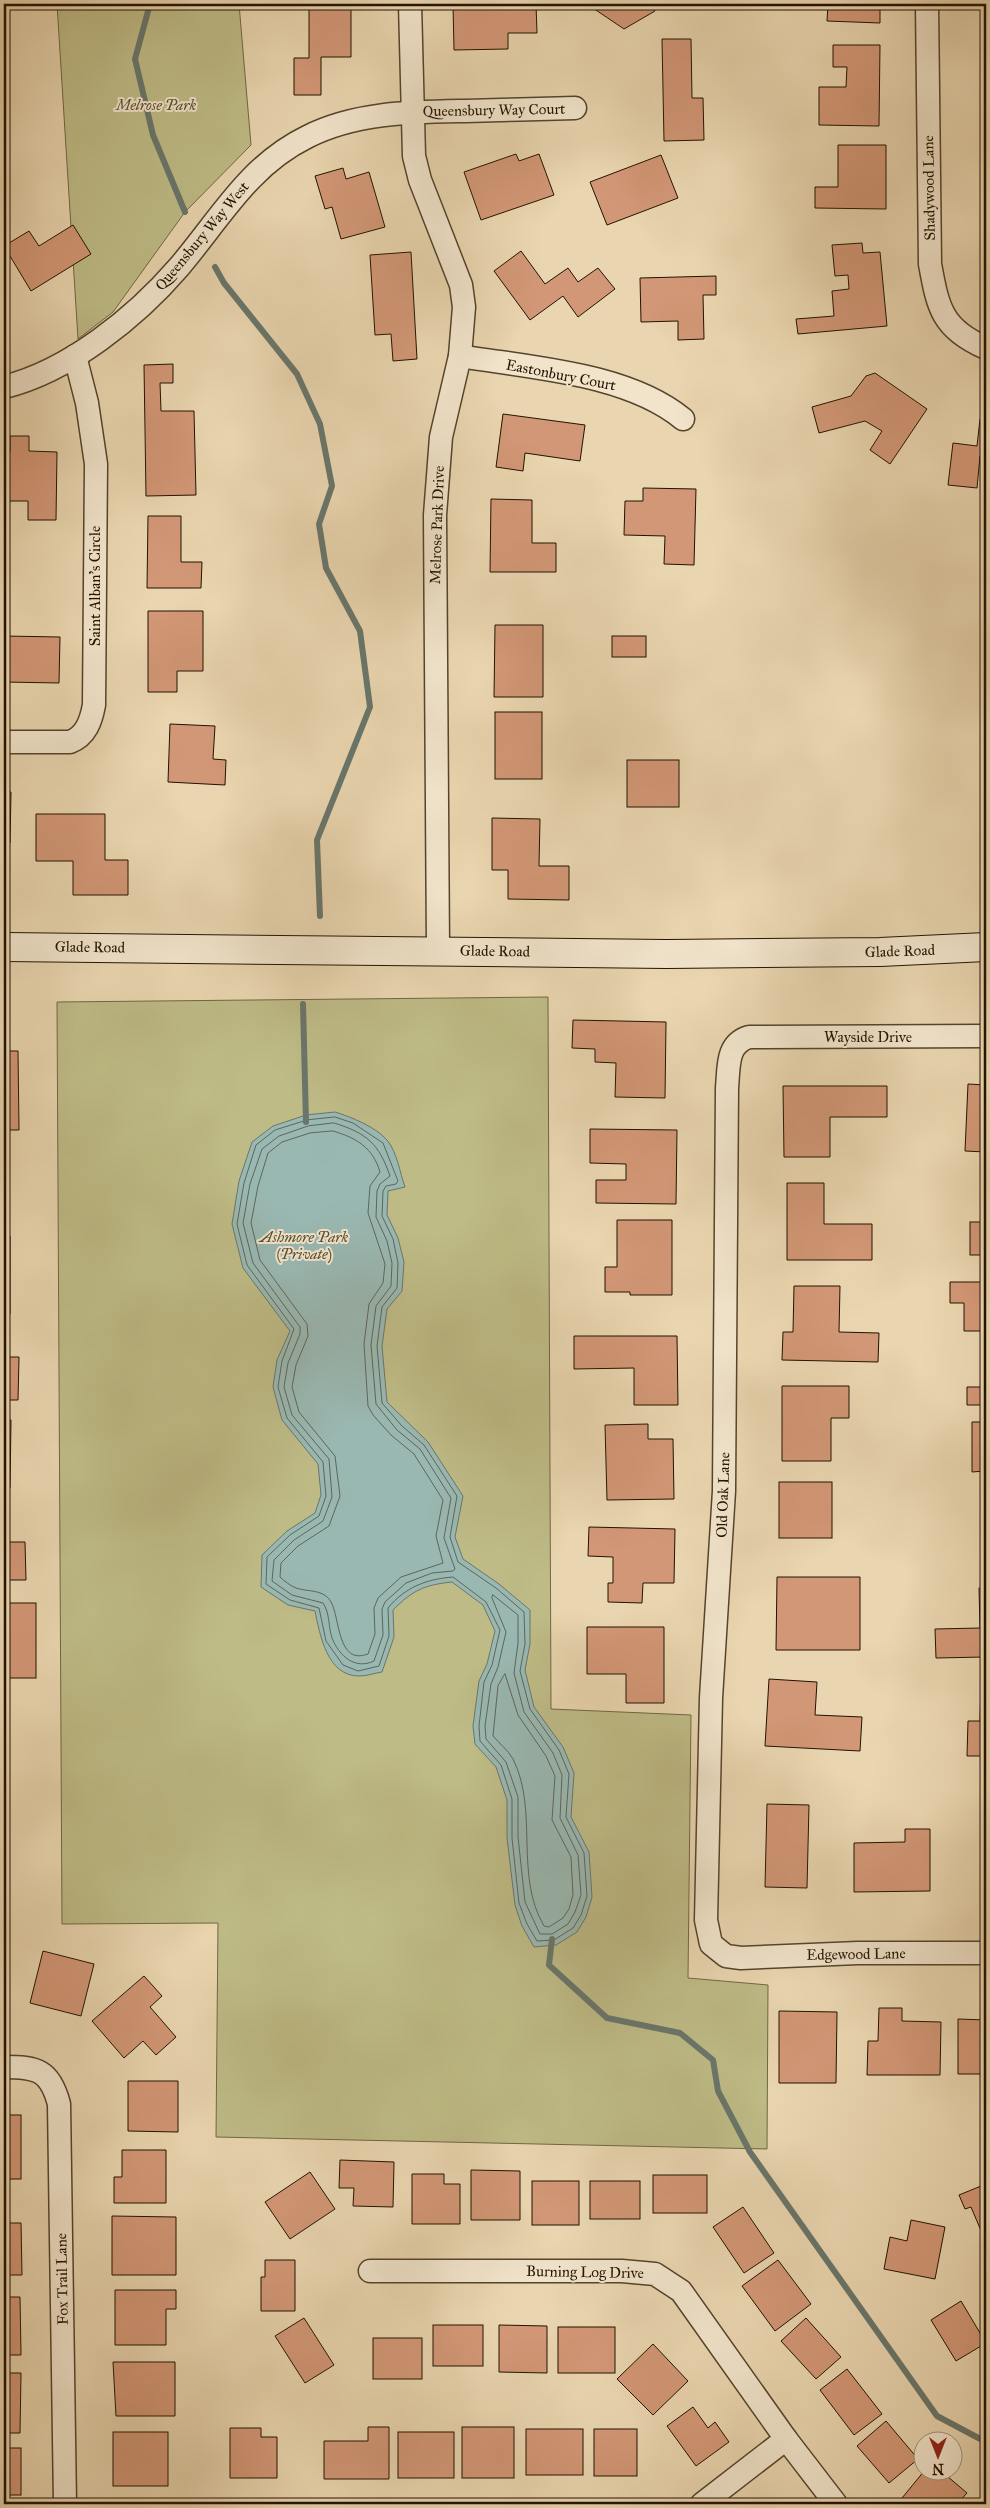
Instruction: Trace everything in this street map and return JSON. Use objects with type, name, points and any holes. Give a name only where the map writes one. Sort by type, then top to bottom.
[{"type":"main road","name":"Glade Road","points":[[4,946],[717,954],[880,952],[986,947]]},
{"type":"street","name":"Melrose Park Drive","points":[[410,4],[414,156],[420,180],[461,285],[464,306],[460,356],[441,437],[435,515],[438,950]]},
{"type":"street","name":"Shadywood Lane","points":[[927,4],[930,264],[938,303],[953,329],[970,342],[986,348]]},
{"type":"street","name":"Queensbury Way Court","points":[[412,112],[576,108]]},
{"type":"street","name":"Queensbury Way West","points":[[4,387],[18,383],[75,356],[114,330],[145,304],[179,267],[218,215],[262,165],[307,137],[343,124],[378,116],[412,112]]},
{"type":"street","name":"Saint Alban's Circle","points":[[4,742],[70,742],[79,739],[91,721],[96,464],[87,403],[75,356]]},
{"type":"street","name":"Eastonbury Court","points":[[460,356],[594,379],[647,395],[668,407],[683,419]]},
{"type":"street","name":"Wayside Drive","points":[[749,1037],[986,1036]]},
{"type":"street","name":"Old Oak Lane","points":[[726,1956],[711,1944],[706,1920],[711,1708],[724,1491],[727,1088],[731,1050],[739,1040],[749,1037]]},
{"type":"street","name":"Edgewood Lane","points":[[726,1956],[741,1958],[858,1953],[986,1953]]},
{"type":"street","name":"Fox Trail Lane","points":[[4,2067],[38,2070],[48,2078],[55,2089],[59,2104],[65,2504]]},
{"type":"street","name":"Burning Log Drive","points":[[370,2271],[622,2271],[655,2274],[681,2291],[786,2439],[836,2504]]},
{"type":"street","points":[[702,2504],[786,2439]]},
{"type":"green space","name":"Melrose Park","points":[[57,4],[239,4],[251,145],[185,212],[113,312],[78,339]]},
{"type":"green space","name":"Ashmore Park (Private)","points":[[548,997],[551,1709],[691,1715],[688,1978],[768,1985],[767,2149],[216,2137],[218,1923],[62,1924],[57,1002]]},
{"type":"water","points":[[335,1112],[370,1127],[387,1140],[396,1156],[405,1187],[388,1191],[387,1215],[398,1238],[404,1262],[402,1291],[387,1309],[382,1346],[387,1402],[428,1442],[463,1496],[455,1537],[463,1559],[499,1584],[530,1610],[530,1644],[525,1670],[534,1707],[563,1747],[574,1773],[571,1817],[589,1852],[592,1897],[586,1917],[577,1932],[556,1945],[534,1947],[522,1926],[515,1905],[507,1838],[507,1800],[496,1767],[475,1744],[473,1726],[479,1681],[487,1664],[495,1631],[483,1605],[452,1582],[426,1587],[413,1593],[393,1610],[394,1637],[382,1672],[359,1676],[348,1674],[332,1662],[319,1631],[315,1611],[288,1605],[261,1587],[262,1555],[287,1531],[315,1513],[321,1495],[318,1464],[282,1420],[273,1387],[277,1360],[290,1331],[243,1268],[232,1224],[239,1181],[252,1142],[273,1126],[306,1115]]},
{"type":"building","points":[[309,4],[351,4],[351,57],[321,57],[321,95],[294,95],[294,58],[309,58]]},
{"type":"building","points":[[453,4],[536,4],[537,33],[508,33],[508,49],[454,50]]},
{"type":"building","points":[[587,4],[651,4],[655,11],[624,29]]},
{"type":"building","points":[[828,4],[880,4],[880,23],[827,21]]},
{"type":"building","points":[[662,39],[691,39],[692,98],[703,98],[704,140],[664,141]]},
{"type":"building","points":[[833,45],[880,45],[879,126],[819,125],[819,87],[846,87],[847,67],[833,67]]},
{"type":"building","points":[[838,145],[886,145],[886,209],[815,208],[815,187],[838,187]]},
{"type":"building","points":[[516,154],[519,161],[539,154],[554,195],[481,220],[464,172]]},
{"type":"building","points":[[661,155],[678,198],[607,225],[590,182]]},
{"type":"building","points":[[343,168],[346,179],[369,172],[385,227],[341,239],[332,207],[325,209],[315,176]]},
{"type":"building","points":[[73,225],[91,254],[31,291],[4,246],[29,231],[39,246]]},
{"type":"building","points":[[862,243],[863,253],[880,252],[887,326],[798,334],[796,319],[834,316],[832,291],[849,289],[848,275],[835,276],[832,245]]},
{"type":"building","points":[[521,251],[545,284],[568,268],[578,282],[598,268],[615,289],[578,317],[563,296],[530,320],[494,271]]},
{"type":"building","points":[[411,252],[417,359],[393,361],[391,334],[375,335],[370,255]]},
{"type":"building","points":[[716,276],[716,295],[703,295],[704,339],[678,340],[678,321],[641,322],[640,278]]},
{"type":"building","points":[[173,364],[173,383],[160,383],[161,411],[194,411],[196,495],[146,496],[144,365]]},
{"type":"building","points":[[875,373],[927,409],[890,464],[870,450],[882,431],[865,421],[819,433],[812,407],[851,396],[866,376]]},
{"type":"building","points":[[503,414],[585,425],[580,461],[525,453],[523,471],[496,467]]},
{"type":"building","points":[[980,419],[986,420],[986,457],[980,456],[977,488],[948,485],[953,443],[977,446]]},
{"type":"building","points":[[10,436],[29,436],[29,451],[57,452],[56,520],[28,520],[28,501],[4,501],[4,451],[10,452]]},
{"type":"building","points":[[643,488],[696,489],[694,565],[664,564],[665,536],[624,535],[625,501],[643,501]]},
{"type":"building","points":[[491,499],[532,500],[532,543],[556,543],[556,572],[490,572]]},
{"type":"building","points":[[148,516],[181,516],[181,562],[202,562],[201,588],[147,588]]},
{"type":"building","points":[[148,611],[203,611],[203,671],[177,671],[177,692],[148,692]]},
{"type":"building","points":[[495,625],[543,625],[543,697],[494,697]]},
{"type":"building","points":[[4,636],[60,637],[59,683],[4,682]]},
{"type":"building","points":[[612,636],[646,636],[646,657],[612,657]]},
{"type":"building","points":[[495,712],[542,712],[542,779],[495,779]]},
{"type":"building","points":[[170,724],[215,726],[213,759],[226,760],[225,785],[168,782]]},
{"type":"building","points":[[627,760],[679,760],[679,807],[627,807]]},
{"type":"building","points":[[4,792],[11,792],[10,843],[4,843]]},
{"type":"building","points":[[36,814],[105,814],[105,860],[128,860],[128,895],[73,895],[73,861],[36,861]]},
{"type":"building","points":[[492,818],[540,819],[539,866],[569,866],[569,900],[508,899],[508,870],[492,870]]},
{"type":"building","points":[[573,1020],[666,1022],[665,1098],[615,1097],[616,1063],[595,1062],[595,1049],[572,1048]]},
{"type":"building","points":[[4,1051],[18,1051],[19,1130],[4,1130]]},
{"type":"building","points":[[968,1084],[986,1085],[986,1152],[965,1151]]},
{"type":"building","points":[[783,1086],[887,1086],[887,1117],[830,1117],[830,1157],[784,1157]]},
{"type":"building","points":[[590,1129],[677,1130],[676,1204],[596,1203],[596,1180],[626,1180],[626,1164],[590,1163]]},
{"type":"building","points":[[4,1172],[6,1172],[6,1217],[4,1217]]},
{"type":"building","points":[[787,1183],[824,1183],[824,1224],[872,1224],[872,1260],[787,1260]]},
{"type":"building","points":[[617,1220],[672,1220],[672,1295],[630,1295],[630,1292],[605,1292],[605,1267],[617,1267]]},
{"type":"building","points":[[970,1222],[986,1222],[986,1255],[970,1255]]},
{"type":"building","points":[[4,1235],[10,1236],[10,1314],[4,1314]]},
{"type":"building","points":[[950,1282],[986,1282],[986,1367],[982,1367],[982,1331],[964,1331],[964,1303],[950,1303]]},
{"type":"building","points":[[794,1286],[840,1286],[839,1332],[879,1333],[878,1362],[782,1360],[783,1332],[793,1332]]},
{"type":"building","points":[[574,1336],[677,1336],[678,1405],[634,1405],[634,1368],[574,1369]]},
{"type":"building","points":[[4,1357],[19,1357],[18,1400],[4,1400]]},
{"type":"building","points":[[782,1386],[849,1386],[849,1418],[831,1418],[831,1461],[782,1461]]},
{"type":"building","points":[[967,1387],[986,1387],[984,1471],[972,1472],[972,1422],[985,1422],[985,1405],[967,1405]]},
{"type":"building","points":[[4,1420],[11,1420],[10,1488],[4,1488]]},
{"type":"building","points":[[648,1424],[648,1439],[673,1439],[674,1499],[607,1500],[605,1425]]},
{"type":"building","points":[[779,1482],[832,1482],[832,1538],[779,1538]]},
{"type":"building","points":[[589,1527],[675,1529],[674,1583],[643,1583],[642,1603],[608,1602],[608,1583],[613,1583],[613,1557],[588,1556]]},
{"type":"building","points":[[981,1529],[986,1529],[986,1562],[981,1562]]},
{"type":"building","points":[[4,1542],[25,1542],[26,1580],[4,1580]]},
{"type":"building","points":[[777,1577],[860,1577],[860,1650],[776,1650]]},
{"type":"building","points":[[979,1588],[986,1588],[986,1650],[984,1650],[984,1657],[936,1658],[935,1629],[980,1628]]},
{"type":"building","points":[[4,1603],[36,1603],[36,1678],[4,1678]]},
{"type":"building","points":[[587,1627],[664,1627],[664,1703],[626,1703],[626,1674],[587,1674]]},
{"type":"building","points":[[769,1679],[817,1682],[815,1715],[862,1717],[860,1751],[765,1746]]},
{"type":"building","points":[[981,1685],[986,1686],[986,1756],[967,1756],[968,1721],[980,1721]]},
{"type":"building","points":[[767,1804],[809,1805],[807,1888],[765,1887]]},
{"type":"building","points":[[905,1829],[930,1829],[930,1891],[854,1892],[854,1843],[905,1842]]},
{"type":"building","points":[[43,1951],[94,1964],[81,2016],[30,2003]]},
{"type":"building","points":[[4,1966],[9,1966],[9,2019],[4,2019]]},
{"type":"building","points":[[144,1976],[162,1996],[150,2007],[176,2037],[156,2055],[143,2041],[124,2058],[92,2021]]},
{"type":"building","points":[[879,2008],[902,2008],[902,2021],[941,2022],[940,2075],[867,2075],[868,2041],[878,2041]]},
{"type":"building","points":[[779,2011],[837,2012],[836,2083],[779,2083]]},
{"type":"building","points":[[958,2019],[986,2020],[986,2074],[958,2074]]},
{"type":"building","points":[[128,2081],[178,2081],[178,2132],[128,2131]]},
{"type":"building","points":[[4,2115],[21,2115],[21,2179],[4,2179]]},
{"type":"building","points":[[122,2150],[166,2150],[166,2203],[114,2203],[114,2177],[122,2177]]},
{"type":"building","points":[[340,2160],[394,2162],[393,2207],[353,2206],[354,2188],[339,2188]]},
{"type":"building","points":[[471,2170],[520,2171],[520,2220],[471,2220]]},
{"type":"building","points":[[310,2172],[335,2209],[290,2239],[265,2202]]},
{"type":"building","points":[[412,2174],[444,2174],[444,2184],[460,2184],[460,2224],[412,2224]]},
{"type":"building","points":[[653,2175],[707,2175],[707,2213],[653,2213]]},
{"type":"building","points":[[532,2181],[579,2181],[579,2225],[532,2225]]},
{"type":"building","points":[[590,2181],[640,2181],[640,2219],[590,2219]]},
{"type":"building","points":[[986,2184],[986,2232],[982,2233],[971,2207],[965,2209],[959,2195]]},
{"type":"building","points":[[743,2207],[774,2253],[744,2273],[713,2227]]},
{"type":"building","points":[[112,2216],[176,2217],[176,2275],[112,2275]]},
{"type":"building","points":[[911,2220],[945,2227],[935,2279],[884,2269],[890,2237],[907,2241]]},
{"type":"building","points":[[4,2223],[21,2223],[22,2275],[4,2275]]},
{"type":"building","points":[[265,2260],[295,2260],[295,2311],[261,2311],[261,2277],[265,2277]]},
{"type":"building","points":[[778,2260],[811,2304],[775,2331],[742,2286]]},
{"type":"building","points":[[115,2290],[176,2290],[176,2309],[166,2309],[166,2345],[115,2345]]},
{"type":"building","points":[[4,2297],[20,2297],[21,2355],[4,2355]]},
{"type":"building","points":[[961,2301],[986,2343],[956,2361],[931,2320]]},
{"type":"building","points":[[304,2318],[334,2365],[305,2383],[275,2336]]},
{"type":"building","points":[[806,2318],[841,2357],[816,2379],[781,2341]]},
{"type":"building","points":[[433,2325],[483,2325],[483,2366],[433,2366]]},
{"type":"building","points":[[499,2325],[547,2326],[547,2373],[499,2372]]},
{"type":"building","points":[[558,2327],[615,2327],[615,2373],[558,2373]]},
{"type":"building","points":[[373,2338],[422,2338],[422,2379],[373,2379]]},
{"type":"building","points":[[653,2344],[688,2381],[653,2415],[617,2379]]},
{"type":"building","points":[[113,2362],[175,2362],[175,2416],[116,2416]]},
{"type":"building","points":[[847,2369],[882,2414],[854,2435],[820,2390]]},
{"type":"building","points":[[4,2373],[21,2373],[20,2433],[4,2433]]},
{"type":"building","points":[[693,2407],[708,2428],[715,2422],[729,2442],[696,2466],[667,2426]]},
{"type":"building","points":[[886,2421],[912,2452],[912,2464],[889,2483],[857,2446]]},
{"type":"building","points":[[368,2427],[389,2427],[389,2479],[324,2479],[324,2441],[368,2441]]},
{"type":"building","points":[[462,2427],[514,2427],[514,2478],[462,2478]]},
{"type":"building","points":[[230,2428],[261,2428],[261,2437],[277,2437],[277,2478],[230,2478]]},
{"type":"building","points":[[526,2429],[583,2429],[583,2475],[526,2475]]},
{"type":"building","points":[[594,2429],[637,2429],[637,2476],[594,2476]]},
{"type":"building","points":[[113,2432],[168,2432],[168,2486],[113,2486]]},
{"type":"building","points":[[398,2432],[454,2432],[454,2478],[398,2478]]},
{"type":"building","points":[[4,2448],[21,2448],[21,2495],[4,2495]]},
{"type":"building","points":[[917,2480],[952,2480],[967,2493],[957,2504],[909,2504],[902,2498]]},
{"type":"building","points":[[984,2492],[986,2492],[986,2504],[978,2504]]},
{"type":"waterway","points":[[150,4],[135,59],[153,135],[185,212]]},
{"type":"waterway","points":[[215,267],[224,283],[297,374],[320,424],[332,486],[319,524],[326,568],[360,631],[370,707],[317,840],[320,916]]},
{"type":"waterway","points":[[303,1004],[306,1122]]},
{"type":"waterway","points":[[552,1939],[549,1965],[607,2018],[680,2033],[713,2060],[718,2091],[750,2152],[937,2416],[986,2442]]}]
